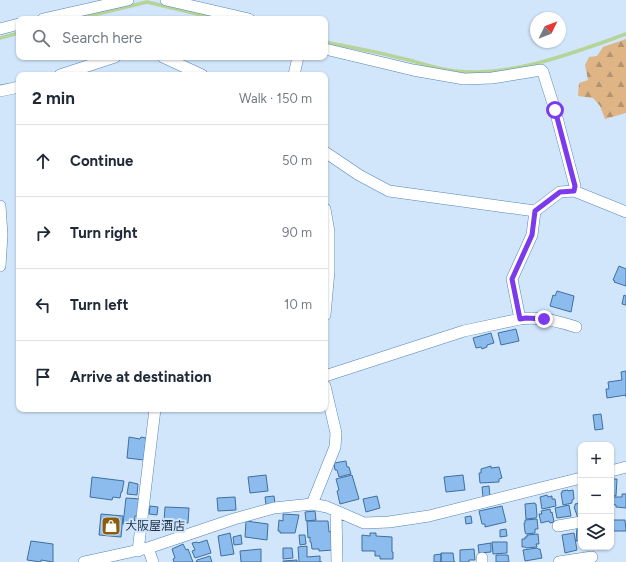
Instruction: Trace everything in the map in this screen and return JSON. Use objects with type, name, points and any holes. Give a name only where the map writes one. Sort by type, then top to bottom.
[{"type":"street","points":[[56,16],[128,0]]},
{"type":"street","points":[[166,0],[236,16]]},
{"type":"street","points":[[0,29],[16,25]]},
{"type":"street","points":[[328,50],[413,70],[464,79],[492,78],[541,70],[543,72],[555,110],[575,186],[574,191]]},
{"type":"street","points":[[69,72],[106,60]]},
{"type":"street","points":[[170,60],[196,72]]},
{"type":"street","points":[[295,72],[297,60]]},
{"type":"street","points":[[0,92],[16,88]]},
{"type":"street","points":[[328,154],[359,175],[389,191],[535,211],[560,192],[574,191],[626,212]]},
{"type":"street","points":[[0,206],[2,235],[0,266]]},
{"type":"street","points":[[520,319],[512,279],[532,235],[535,211]]},
{"type":"street","points":[[328,226],[328,282]]},
{"type":"street","points":[[328,375],[464,330],[520,319],[544,319],[576,327]]},
{"type":"street","points":[[312,504],[335,447],[336,433],[328,399]]},
{"type":"street","points":[[153,562],[143,550],[151,435],[155,412]]},
{"type":"street","points":[[614,470],[626,467]]},
{"type":"street","points":[[84,562],[143,550],[257,512],[274,508],[312,504],[327,507],[364,523],[389,522],[429,516],[578,479]]},
{"type":"street","points":[[336,511],[337,562]]},
{"type":"street","points":[[558,526],[578,523]]},
{"type":"street","points":[[559,562],[592,555]]},
{"type":"green space","points":[[626,39],[626,113],[605,119],[600,106],[593,98],[578,96],[579,83],[588,80],[585,65],[589,57],[597,56],[603,47]]},
{"type":"building","points":[[619,266],[626,269],[626,286],[614,282],[615,281],[613,280]]},
{"type":"building","points":[[557,291],[574,296],[571,312],[550,306],[553,295],[555,296]]},
{"type":"building","points":[[624,295],[626,296],[626,305],[622,304]]},
{"type":"building","points":[[516,329],[519,341],[501,345],[498,333]]},
{"type":"building","points":[[491,333],[494,343],[487,345],[487,347],[482,349],[481,347],[476,348],[473,338]]},
{"type":"building","points":[[626,371],[626,395],[607,398],[606,389],[609,389],[608,382],[622,380],[621,372]]},
{"type":"building","points":[[601,414],[603,429],[595,430],[593,415]]},
{"type":"building","points":[[129,437],[140,439],[141,437],[146,438],[144,460],[127,458]]},
{"type":"building","points":[[346,461],[347,467],[349,467],[351,474],[339,477],[337,470],[335,470],[334,463]]},
{"type":"building","points":[[491,466],[491,468],[499,467],[502,478],[499,479],[499,482],[480,483],[479,473],[481,473],[481,469]]},
{"type":"building","points":[[266,475],[268,491],[250,493],[248,477]]},
{"type":"building","points":[[352,475],[359,499],[340,504],[337,491],[339,490],[336,479]]},
{"type":"building","points":[[463,475],[465,490],[446,492],[444,477]]},
{"type":"building","points":[[92,477],[124,481],[120,498],[113,497],[112,500],[90,497]]},
{"type":"building","points":[[614,479],[617,479],[616,496],[614,496]]},
{"type":"building","points":[[129,482],[138,484],[137,495],[127,494]]},
{"type":"building","points":[[489,486],[490,496],[483,497],[482,487]]},
{"type":"building","points":[[573,490],[574,499],[572,500],[572,503],[563,505],[561,493],[562,491]]},
{"type":"building","points":[[622,494],[626,494],[626,508],[616,507],[616,505],[614,504],[614,497],[622,497]]},
{"type":"building","points":[[547,495],[548,497],[552,496],[552,499],[555,499],[556,506],[542,509],[540,497]]},
{"type":"building","points":[[274,496],[275,504],[266,505],[265,497]]},
{"type":"building","points":[[377,496],[380,508],[366,512],[363,499]]},
{"type":"building","points":[[235,497],[236,510],[218,511],[217,498]]},
{"type":"building","points":[[126,498],[141,499],[139,516],[135,516],[134,525],[123,524]]},
{"type":"building","points":[[535,503],[536,518],[526,519],[525,504]]},
{"type":"building","points":[[575,504],[578,504],[578,518],[574,507]]},
{"type":"building","points":[[569,505],[571,516],[557,518],[555,508]]},
{"type":"building","points":[[150,506],[158,507],[157,515],[149,514]]},
{"type":"building","points":[[502,506],[506,522],[485,527],[485,524],[482,524],[479,511]]},
{"type":"building","points":[[165,507],[189,508],[188,523],[164,521]]},
{"type":"building","points":[[550,509],[554,522],[550,523],[549,521],[541,523],[539,514],[542,514],[541,511]]},
{"type":"building","points":[[315,511],[316,520],[306,521],[305,512]]},
{"type":"building","name":"大阪屋酒店","points":[[101,514],[123,516],[121,537],[99,535]]},
{"type":"building","points":[[283,514],[299,515],[295,533],[280,533],[280,531],[278,531],[279,520],[283,521]]},
{"type":"building","points":[[471,516],[472,523],[466,524],[465,517]]},
{"type":"building","points":[[537,519],[538,529],[535,529],[535,533],[526,534],[524,523],[525,520]]},
{"type":"building","points":[[614,520],[625,520],[626,531],[614,531]]},
{"type":"building","points":[[246,521],[268,524],[267,540],[245,537]]},
{"type":"building","points":[[307,521],[328,521],[329,532],[332,531],[333,550],[319,551],[319,549],[312,549],[310,537],[308,538]]},
{"type":"building","points":[[577,528],[578,528],[578,541],[576,541]]},
{"type":"building","points":[[506,529],[507,536],[500,537],[500,530]]},
{"type":"building","points":[[230,533],[234,554],[221,556],[218,536]]},
{"type":"building","points":[[370,533],[376,533],[376,536],[392,537],[393,559],[380,559],[380,556],[375,556],[375,551],[362,551],[362,535],[370,536]]},
{"type":"building","points":[[574,533],[577,550],[565,553],[562,535]]},
{"type":"building","points":[[538,534],[539,544],[536,544],[537,547],[522,547],[522,539],[525,539],[527,535]]},
{"type":"building","points":[[241,535],[242,544],[234,545],[233,537]]},
{"type":"building","points":[[299,535],[305,535],[306,544],[300,545]]},
{"type":"building","points":[[207,540],[211,553],[195,558],[192,551],[195,550],[192,543]]},
{"type":"building","points":[[31,541],[53,544],[53,562],[27,560]]},
{"type":"building","points":[[492,542],[507,542],[507,553],[493,554]]},
{"type":"building","points":[[491,543],[491,552],[479,553],[478,545]]},
{"type":"building","points":[[183,544],[186,550],[188,549],[193,562],[174,562],[173,559],[175,558],[172,549]]},
{"type":"building","points":[[307,546],[307,557],[320,556],[320,562],[299,562],[298,547]]},
{"type":"building","points":[[283,548],[292,548],[293,558],[283,559]]},
{"type":"building","points":[[261,549],[261,562],[241,562],[240,551]]},
{"type":"building","points":[[474,549],[475,560],[460,562],[460,550]]},
{"type":"building","points":[[540,549],[542,558],[525,561],[523,550]]},
{"type":"building","points":[[441,553],[453,553],[455,562],[441,562]]},
{"type":"building","points":[[441,554],[441,562],[434,562],[434,555]]},
{"type":"building","points":[[496,555],[508,555],[509,562],[496,562]]},
{"type":"building","points":[[210,556],[212,562],[196,562],[197,560]]},
{"type":"building","points":[[297,560],[297,562],[283,562],[283,561]]},
{"type":"waterway","points":[[89,16],[147,2],[205,16]]},
{"type":"waterway","points":[[0,38],[16,34]]},
{"type":"waterway","points":[[328,43],[387,55],[440,69],[477,72],[520,67],[542,62],[564,56],[626,34]]},
{"type":"place","name":"大阪屋酒店","points":[[111,526]]},
{"type":"route","points":[[544,319],[520,319],[512,279],[532,235],[535,211],[560,192],[574,191],[575,186],[555,110]]}]
